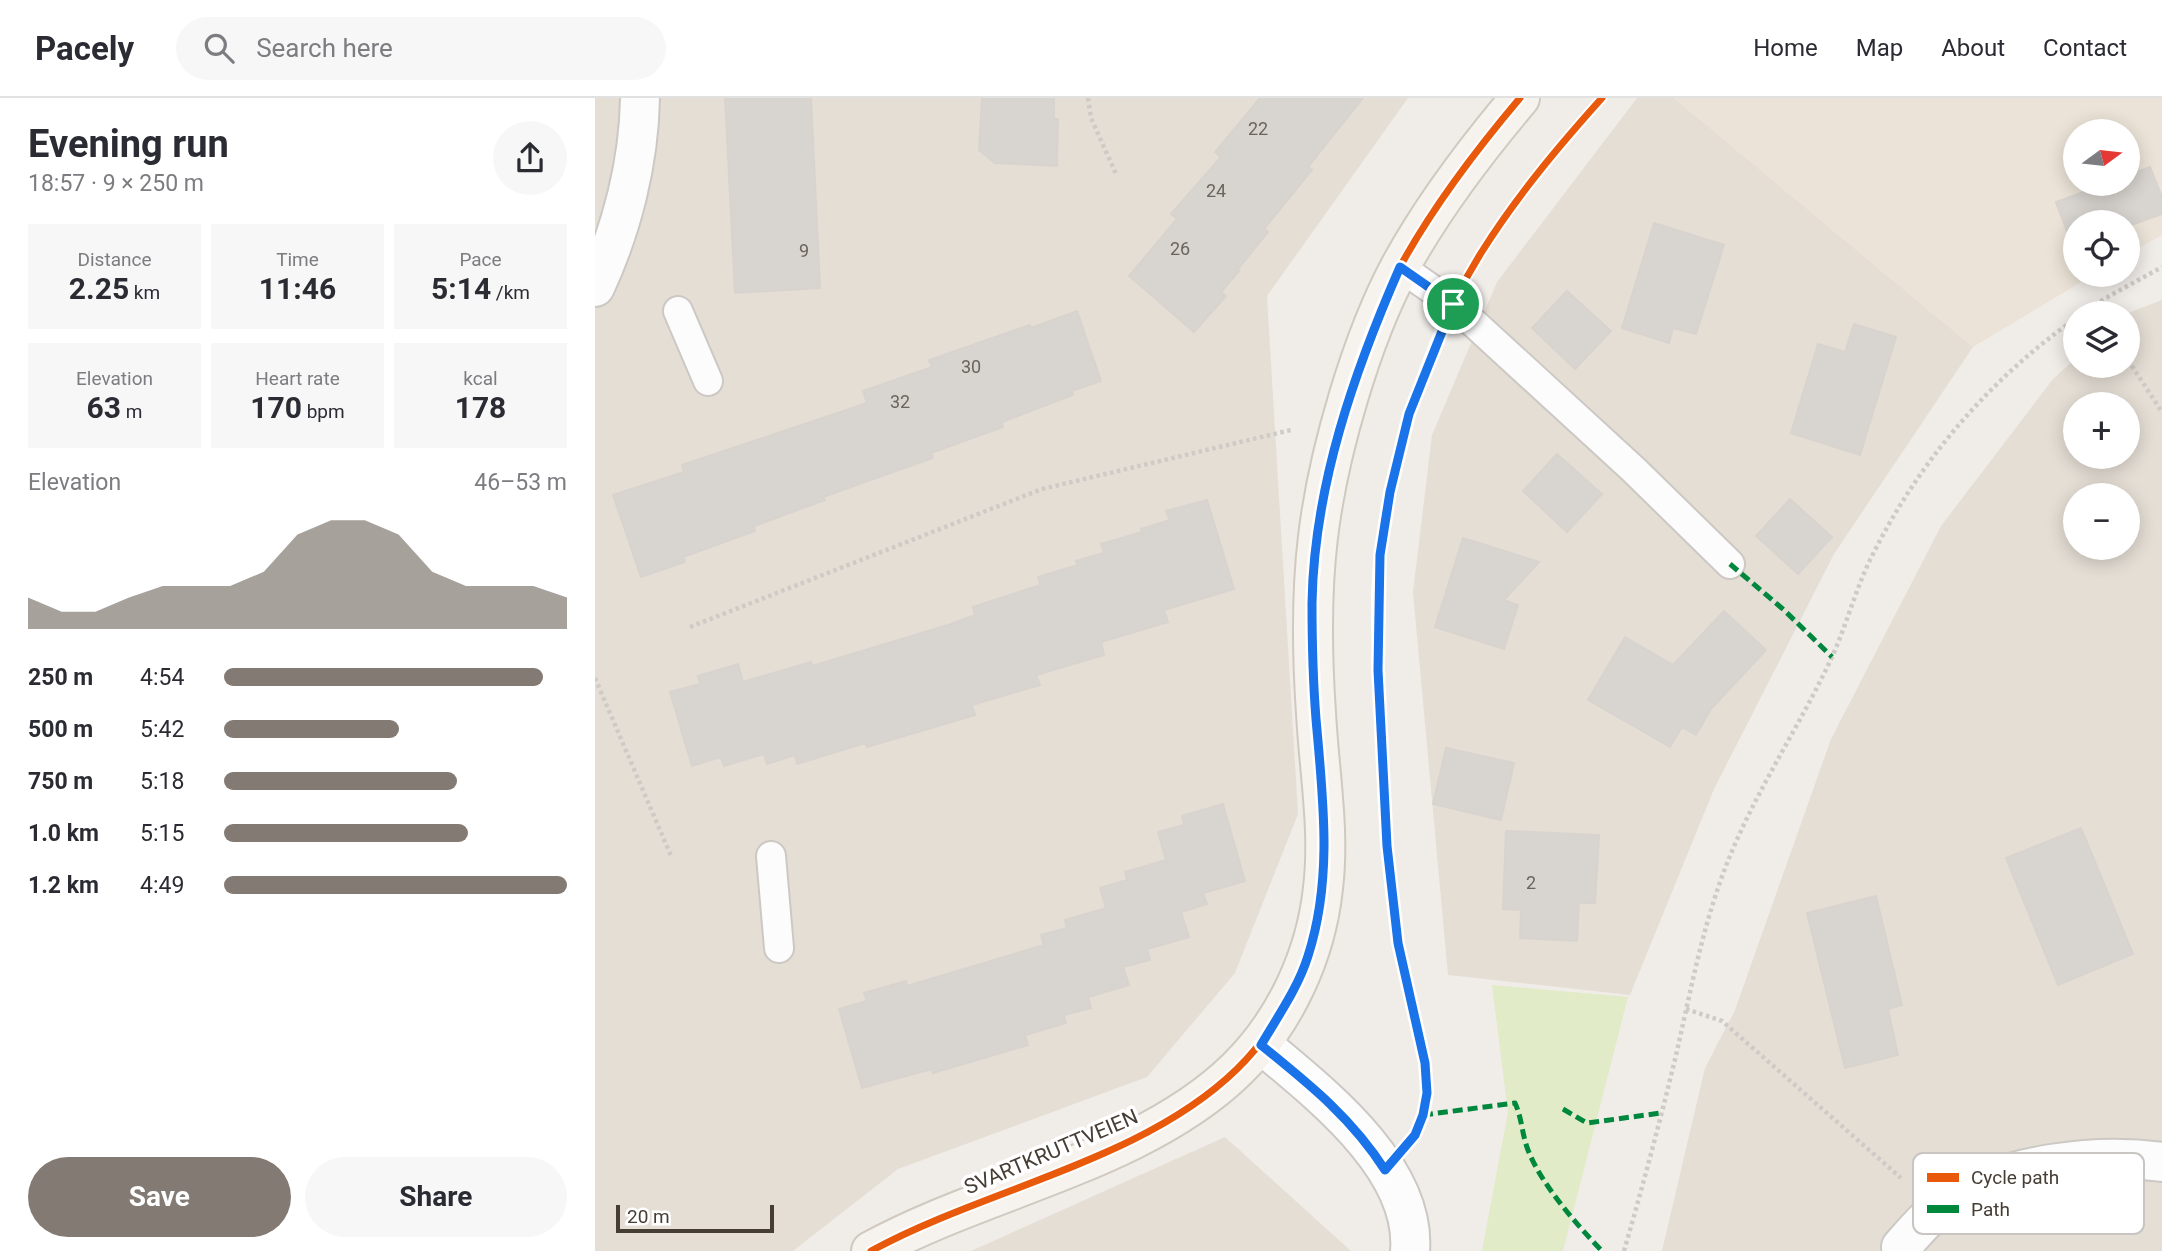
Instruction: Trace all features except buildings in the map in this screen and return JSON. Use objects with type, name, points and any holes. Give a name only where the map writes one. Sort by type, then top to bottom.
[{"type":"street","points":[[595,287],[606,263],[630,183],[636,153],[640,98]]},
{"type":"street","name":"SVARTKRUTTVEIEN","points":[[871,1251],[960,1209],[1107,1152],[1143,1134],[1208,1094],[1234,1072],[1261,1045],[1291,996],[1308,958],[1324,888],[1324,808],[1314,683],[1312,601],[1318,536],[1327,483],[1340,432],[1350,393],[1374,327],[1400,267],[1460,173],[1520,98]]},
{"type":"street","points":[[1261,1045],[1317,1091],[1367,1141],[1399,1195],[1408,1219],[1410,1251]]},
{"type":"street","points":[[2144,1161],[2162,1162]]},
{"type":"street","points":[[1901,1247],[1914,1234]]},
{"type":"lane","points":[[1400,267],[1453,304],[1634,471],[1730,564]]},
{"type":"lane","points":[[678,311],[708,381]]},
{"type":"lane","points":[[771,856],[779,948]]},
{"type":"path","points":[[1088,98],[1091,118],[1116,174]]},
{"type":"path","points":[[2102,301],[2162,267]]},
{"type":"path","points":[[1624,1251],[1647,1171],[1705,932],[1725,867],[1753,803],[1832,657],[1871,556],[1894,515],[1929,462],[1969,413],[2014,366],[2063,327]]},
{"type":"path","points":[[2140,378],[2162,412]]},
{"type":"path","points":[[690,627],[1042,489],[1302,427],[1340,432]]},
{"type":"path","points":[[595,678],[671,856]]},
{"type":"path","points":[[1686,1010],[1722,1021],[1913,1188]]},
{"type":"shaded area","points":[[595,98],[1408,98],[1267,296],[1298,814],[1235,973],[1147,1077],[898,1169],[793,1251],[595,1251]]},
{"type":"shaded area","points":[[1637,98],[1674,98],[1973,347],[1834,554],[1714,789],[1630,995],[1448,975],[1413,592],[1432,435],[1497,282]]},
{"type":"shaded area","points":[[1674,98],[2162,98],[2162,235],[2140,247],[2140,210],[2063,210],[2063,287],[2073,287],[1973,347]]},
{"type":"shaded area","points":[[2162,300],[2162,1251],[1662,1251],[1705,1068],[1735,1010],[1831,739],[1941,526],[2053,379],[2063,370],[2063,378],[2140,378],[2140,308]]},
{"type":"shaded area","points":[[1225,1137],[1351,1251],[971,1251]]},
{"type":"green space","points":[[1492,985],[1628,997],[1563,1251],[1482,1251],[1508,1112]]},
{"type":"marked path","points":[[1730,564],[1784,610],[1832,657]]},
{"type":"marked path","points":[[1423,1115],[1515,1103],[1534,1163],[1571,1217],[1602,1251]]},
{"type":"marked path","points":[[1563,1109],[1587,1123],[1661,1113]]},
{"type":"cycle path","points":[[871,1251],[963,1209],[1062,1171],[1156,1127],[1199,1101],[1237,1069],[1270,1030],[1283,1009],[1295,986],[1313,938],[1323,888],[1325,822],[1317,735],[1313,603],[1318,537],[1338,434],[1373,327],[1401,265],[1456,178],[1520,98]]},
{"type":"cycle path","points":[[1385,1170],[1401,1153],[1420,1125],[1427,1091],[1424,1055],[1398,943],[1387,853],[1377,627],[1377,589],[1386,513],[1415,397],[1428,359],[1461,287],[1494,232],[1523,192],[1602,98]]},
{"type":"route","points":[[1400,267],[1453,304],[1409,414],[1390,492],[1380,555],[1378,670],[1392,905],[1407,988],[1425,1063],[1427,1093],[1423,1115],[1415,1135],[1385,1170],[1367,1141],[1345,1116],[1261,1045],[1291,996],[1308,958],[1324,888],[1324,808],[1316,718],[1312,601],[1318,536],[1327,483],[1350,393],[1400,267]]}]
